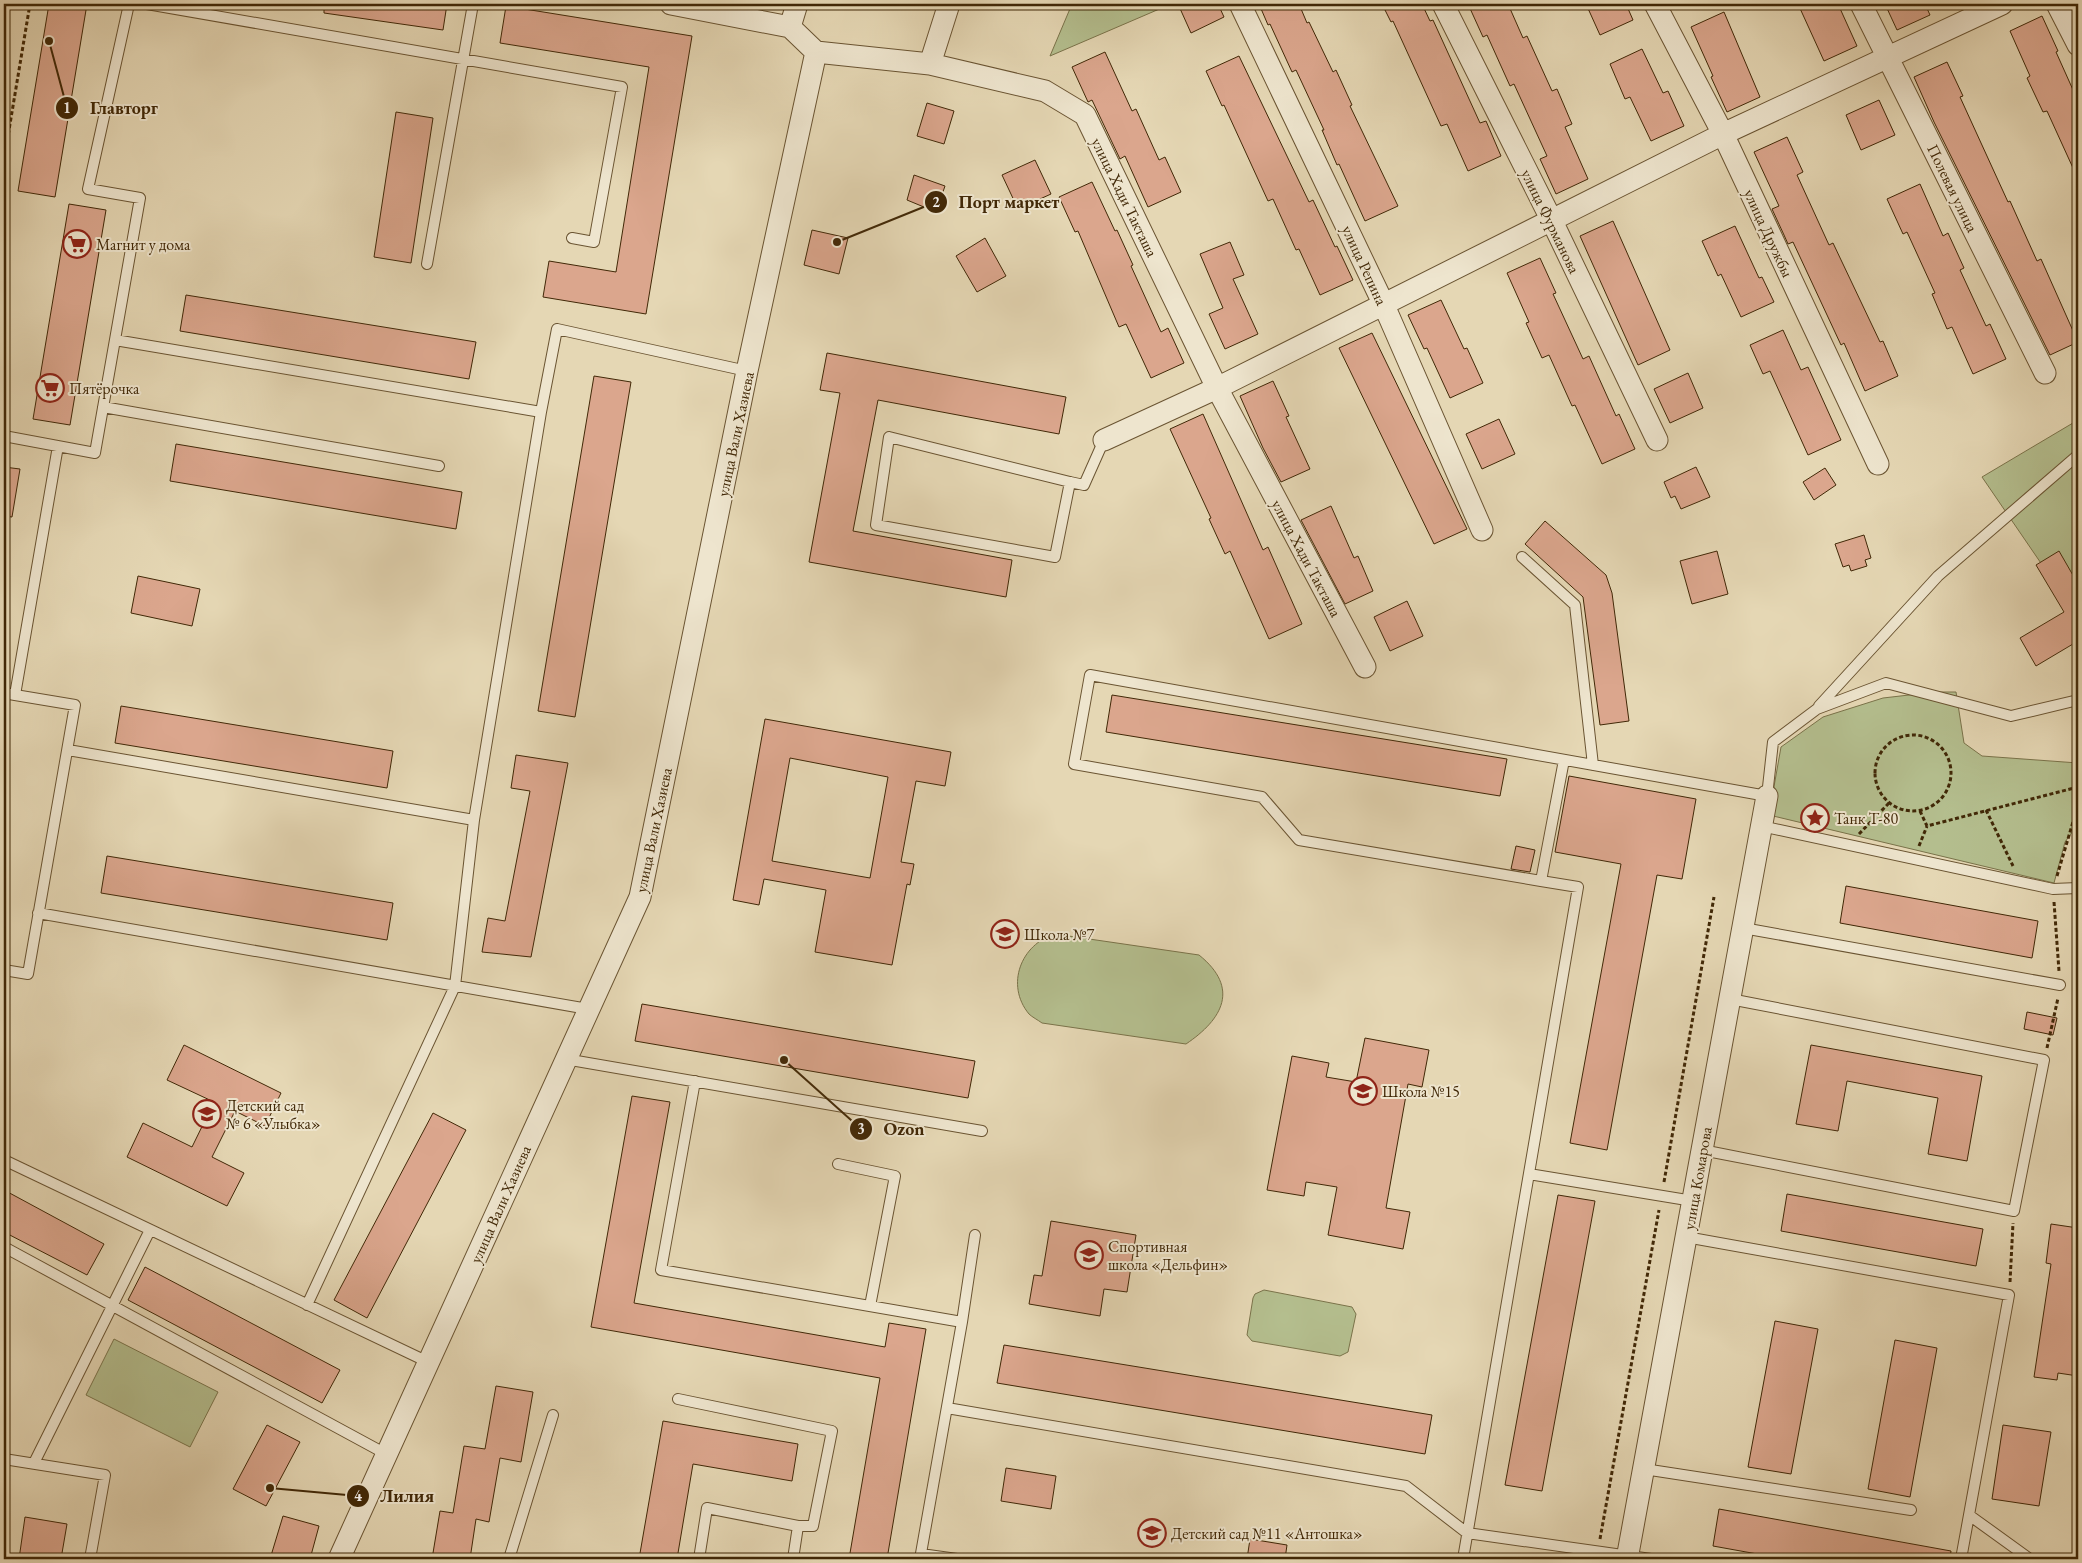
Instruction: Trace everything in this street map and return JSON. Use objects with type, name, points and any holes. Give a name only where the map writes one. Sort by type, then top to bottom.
[{"type":"street","points":[[671,4],[731,10],[790,27],[816,52]]},
{"type":"street","points":[[790,27],[797,4]]},
{"type":"street","points":[[930,64],[949,4]]},
{"type":"street","name":"улица Репина","points":[[1240,4],[1383,303],[1482,530]]},
{"type":"street","name":"улица Фурманова","points":[[1443,4],[1657,440]]},
{"type":"street","name":"улица Дружбы","points":[[1655,4],[1723,134],[1878,464]]},
{"type":"street","name":"Полевая улица","points":[[1861,4],[2045,373]]},
{"type":"street","points":[[1104,440],[1217,388],[1550,219],[1723,134],[2002,4]]},
{"type":"street","points":[[2057,4],[2078,45]]},
{"type":"street","name":"улица Хади Такташа","points":[[816,52],[930,64],[1045,91],[1085,115],[1217,388],[1365,667]]},
{"type":"street","name":"улица Вали Хазиева","points":[[339,1559],[640,897],[747,371],[816,52]]},
{"type":"street","name":"улица Комарова","points":[[1628,1557],[1767,796]]},
{"type":"lane","points":[[4,436],[95,453],[140,198],[88,189],[129,4]]},
{"type":"lane","points":[[148,4],[622,86],[594,242],[572,238]]},
{"type":"lane","points":[[427,264],[473,4]]},
{"type":"lane","points":[[308,1305],[455,986],[474,820],[541,412],[557,329],[747,371]]},
{"type":"lane","points":[[115,340],[541,412]]},
{"type":"lane","points":[[103,407],[439,466]]},
{"type":"lane","points":[[1070,482],[1055,557],[876,524],[889,437],[1084,485],[1104,440]]},
{"type":"lane","points":[[15,695],[58,446]]},
{"type":"lane","points":[[1463,1559],[1578,887],[1299,840],[1262,797],[1074,764],[1090,675],[1767,796],[1773,742],[1817,709],[1938,576],[2078,456]]},
{"type":"lane","points":[[1522,557],[1575,605],[1593,765]]},
{"type":"lane","points":[[1817,709],[1886,683],[2012,716],[2078,700]]},
{"type":"lane","points":[[4,693],[75,705],[28,974],[4,970]]},
{"type":"lane","points":[[68,750],[474,820]]},
{"type":"lane","points":[[1541,881],[1564,760]]},
{"type":"lane","points":[[1761,826],[2053,889],[2078,888]]},
{"type":"lane","points":[[38,913],[588,1009]]},
{"type":"lane","points":[[1743,928],[2060,985]]},
{"type":"lane","points":[[1702,1150],[2014,1211],[2044,1060],[1730,999]]},
{"type":"lane","points":[[565,1059],[982,1132]]},
{"type":"lane","points":[[694,1081],[661,1270],[962,1322]]},
{"type":"lane","points":[[4,1160],[428,1362]]},
{"type":"lane","points":[[838,1164],[895,1176],[870,1306]]},
{"type":"lane","points":[[1529,1174],[1692,1202]]},
{"type":"lane","points":[[34,1463],[150,1230]]},
{"type":"lane","points":[[957,1559],[921,1556],[962,1322],[975,1235]]},
{"type":"lane","points":[[1686,1237],[2009,1295],[1961,1559]]},
{"type":"lane","points":[[4,1247],[386,1454]]},
{"type":"lane","points":[[678,1399],[832,1431],[813,1526],[798,1526],[707,1508],[699,1559]]},
{"type":"lane","points":[[947,1408],[1406,1486],[1468,1533],[1651,1559]]},
{"type":"lane","points":[[509,1559],[553,1415]]},
{"type":"lane","points":[[4,1459],[105,1475],[90,1559]]},
{"type":"lane","points":[[1644,1469],[1911,1510]]},
{"type":"lane","points":[[1969,1515],[2025,1558]]},
{"type":"lane","points":[[793,1559],[798,1526]]},
{"type":"path","points":[[4,160],[30,4]]},
{"type":"path","points":[[1915,734],[1931,738],[1944,748],[1951,762],[1952,778],[1946,794],[1935,805],[1920,811],[1903,810],[1889,803],[1879,791],[1874,775],[1877,759],[1886,745],[1899,736],[1915,734]]},
{"type":"path","points":[[1927,826],[2078,787]]},
{"type":"path","points":[[1848,845],[1889,803]]},
{"type":"path","points":[[1986,810],[2020,882]]},
{"type":"path","points":[[1913,859],[1927,826],[1920,811]]},
{"type":"path","points":[[1598,1551],[1714,897]]},
{"type":"path","points":[[2044,1060],[2060,985]]},
{"type":"path","points":[[2009,1295],[2014,1211]]},
{"type":"green space","points":[[1072,4],[1171,4],[1050,56]]},
{"type":"green space","points":[[2078,420],[2078,598],[2047,572],[1982,477]]},
{"type":"green space","points":[[1935,692],[1956,692],[1964,743],[1982,756],[2078,763],[2078,824],[2065,842],[2054,883],[1769,815],[1781,747],[1823,717],[1883,698]]},
{"type":"green space","points":[[1055,934],[1199,955],[1212,967],[1223,991],[1222,1002],[1217,1014],[1199,1034],[1186,1044],[1042,1023],[1029,1014],[1022,1003],[1018,991],[1018,979],[1020,967],[1033,947],[1043,939]]},
{"type":"green space","points":[[1264,1290],[1352,1307],[1356,1314],[1348,1352],[1340,1356],[1252,1341],[1247,1335],[1253,1298],[1255,1294]]},
{"type":"green space","points":[[114,1339],[218,1392],[190,1447],[86,1395]]},
{"type":"building","points":[[49,4],[87,4],[55,197],[18,191]]},
{"type":"building","points":[[324,4],[447,4],[443,30],[324,13]]},
{"type":"building","points":[[1178,4],[1218,4],[1224,17],[1191,33]]},
{"type":"building","points":[[1259,4],[1299,4],[1333,72],[1336,70],[1352,105],[1350,106],[1398,206],[1365,221],[1339,164],[1337,165],[1322,130],[1324,130],[1296,70],[1292,72]]},
{"type":"building","points":[[1382,4],[1422,4],[1430,21],[1433,20],[1480,123],[1486,121],[1501,156],[1468,171],[1447,124],[1441,126],[1393,21],[1391,22]]},
{"type":"building","points":[[1468,4],[1508,4],[1523,38],[1527,36],[1552,91],[1557,89],[1572,124],[1565,127],[1588,179],[1556,194],[1540,159],[1547,156],[1514,84],[1510,86],[1487,35],[1483,37]]},
{"type":"building","points":[[1586,4],[1626,4],[1633,20],[1600,35]]},
{"type":"building","points":[[1798,4],[1838,4],[1857,46],[1824,61]]},
{"type":"building","points":[[1885,4],[1925,4],[1930,15],[1897,30]]},
{"type":"building","points":[[506,6],[692,36],[646,314],[543,297],[549,261],[616,272],[649,67],[500,43]]},
{"type":"building","points":[[1724,12],[1760,97],[1727,112],[1691,27]]},
{"type":"building","points":[[2042,16],[2078,101],[2078,179],[2047,111],[2043,112],[2027,78],[2030,76],[2010,31]]},
{"type":"building","points":[[1642,49],[1663,93],[1668,91],[1684,126],[1651,141],[1630,97],[1625,99],[1610,64]]},
{"type":"building","points":[[1105,52],[1132,111],[1136,109],[1159,160],[1165,157],[1181,192],[1148,207],[1125,156],[1120,159],[1092,100],[1088,102],[1072,67]]},
{"type":"building","points":[[1239,56],[1309,202],[1313,200],[1353,280],[1320,295],[1299,249],[1296,250],[1273,199],[1268,201],[1224,105],[1222,106],[1206,71]]},
{"type":"building","points":[[1947,62],[1963,96],[1960,97],[2008,202],[2010,201],[2037,261],[2041,259],[2078,342],[2050,355],[1934,122],[1914,77]]},
{"type":"building","points":[[1879,100],[1895,135],[1861,150],[1846,115]]},
{"type":"building","points":[[927,103],[954,111],[944,144],[917,136]]},
{"type":"building","points":[[396,112],[433,118],[411,263],[374,257]]},
{"type":"building","points":[[1787,137],[1803,172],[1797,175],[1829,245],[1833,243],[1880,342],[1883,341],[1898,376],[1865,391],[1844,343],[1841,345],[1793,242],[1788,244],[1772,209],[1779,206],[1754,152]]},
{"type":"building","points":[[1035,160],[1051,194],[1018,209],[1002,175]]},
{"type":"building","points":[[914,175],[945,186],[936,212],[907,200]]},
{"type":"building","points":[[1092,182],[1115,231],[1117,230],[1161,332],[1168,328],[1184,363],[1151,378],[1126,324],[1119,327],[1078,231],[1075,232],[1059,197]]},
{"type":"building","points":[[1920,184],[1943,236],[1948,233],[1964,268],[1960,270],[1986,326],[1990,324],[2006,359],[1973,374],[1952,327],[1947,329],[1932,294],[1935,293],[1907,232],[1903,234],[1887,199]]},
{"type":"building","points":[[69,204],[106,210],[70,425],[33,419]]},
{"type":"building","points":[[1613,221],[1670,350],[1638,365],[1580,236]]},
{"type":"building","points":[[1735,226],[1759,278],[1762,277],[1774,302],[1741,317],[1721,274],[1718,276],[1702,241]]},
{"type":"building","points":[[812,230],[848,238],[839,274],[804,265]]},
{"type":"building","points":[[985,238],[1006,276],[977,292],[956,256]]},
{"type":"building","points":[[1230,242],[1244,275],[1233,279],[1258,334],[1225,349],[1209,314],[1223,308],[1200,254]]},
{"type":"building","points":[[1540,258],[1556,293],[1553,294],[1583,359],[1589,356],[1616,416],[1619,414],[1635,449],[1602,464],[1575,405],[1572,406],[1549,355],[1542,358],[1526,323],[1529,322],[1507,273]]},
{"type":"building","points":[[186,295],[476,342],[469,379],[180,331]]},
{"type":"building","points":[[1441,300],[1464,349],[1467,348],[1483,383],[1450,398],[1427,348],[1424,349],[1408,315]]},
{"type":"building","points":[[1783,330],[1801,370],[1808,367],[1841,440],[1808,455],[1770,371],[1763,374],[1750,345]]},
{"type":"building","points":[[1372,333],[1467,529],[1434,544],[1339,348]]},
{"type":"building","points":[[827,353],[1066,397],[1059,434],[878,400],[853,531],[1012,560],[1006,597],[809,562],[840,393],[820,390]]},
{"type":"building","points":[[1688,373],[1703,408],[1670,423],[1654,389]]},
{"type":"building","points":[[594,376],[631,382],[575,717],[538,711]]},
{"type":"building","points":[[1273,381],[1289,416],[1286,417],[1310,469],[1281,482],[1263,448],[1240,396]]},
{"type":"building","points":[[1203,414],[1263,550],[1268,547],[1302,624],[1269,639],[1230,551],[1225,554],[1209,519],[1211,518],[1170,429]]},
{"type":"building","points":[[1499,419],[1515,454],[1482,469],[1466,434]]},
{"type":"building","points":[[176,444],[462,492],[456,529],[170,481]]},
{"type":"building","points":[[4,467],[20,469],[12,517],[4,516]]},
{"type":"building","points":[[1696,467],[1710,497],[1681,509],[1675,496],[1671,498],[1664,482]]},
{"type":"building","points":[[1825,468],[1836,485],[1814,500],[1803,482]]},
{"type":"building","points":[[1331,506],[1354,558],[1358,556],[1373,591],[1345,604],[1301,520]]},
{"type":"building","points":[[1545,521],[1606,575],[1612,593],[1629,721],[1600,725],[1583,597],[1525,544]]},
{"type":"building","points":[[1864,535],[1871,558],[1865,560],[1867,566],[1851,571],[1849,565],[1843,567],[1835,544]]},
{"type":"building","points":[[1717,551],[1728,594],[1692,604],[1680,561]]},
{"type":"building","points":[[2059,551],[2078,584],[2078,641],[2036,666],[2020,638],[2064,612],[2036,565]]},
{"type":"building","points":[[138,576],[200,589],[192,626],[131,613]]},
{"type":"building","points":[[1407,601],[1423,636],[1390,651],[1374,617]]},
{"type":"building","points":[[1112,695],[1507,759],[1500,796],[1106,732]]},
{"type":"building","points":[[121,706],[393,751],[387,788],[115,743]]},
{"type":"building","points":[[765,719],[951,752],[945,786],[916,781],[901,862],[914,864],[910,885],[907,884],[892,965],[815,952],[826,890],[764,879],[759,905],[733,900]],"holes":[[[790,758],[888,777],[870,878],[772,861]]]},
{"type":"building","points":[[516,755],[568,763],[531,957],[482,952],[488,918],[505,921],[530,791],[511,788]]},
{"type":"building","points":[[1569,776],[1696,799],[1682,879],[1657,875],[1607,1150],[1570,1143],[1621,864],[1555,852]]},
{"type":"building","points":[[1516,846],[1535,850],[1530,872],[1511,869]]},
{"type":"building","points":[[107,856],[393,903],[387,940],[101,893]]},
{"type":"building","points":[[1846,886],[2038,921],[2032,958],[1840,923]]},
{"type":"building","points":[[642,1004],[975,1061],[968,1098],[635,1041]]},
{"type":"building","points":[[2027,1012],[2057,1018],[2053,1035],[2024,1029]]},
{"type":"building","points":[[1365,1038],[1429,1050],[1422,1087],[1408,1084],[1386,1208],[1410,1212],[1403,1249],[1328,1235],[1337,1187],[1306,1182],[1304,1196],[1267,1190],[1292,1056],[1329,1063],[1326,1077],[1356,1082]]},
{"type":"building","points":[[184,1045],[281,1093],[265,1126],[235,1111],[212,1157],[244,1173],[227,1206],[127,1157],[143,1123],[192,1147],[214,1102],[167,1080]]},
{"type":"building","points":[[1811,1045],[1982,1076],[1967,1161],[1928,1154],[1938,1098],[1847,1081],[1838,1131],[1796,1124]]},
{"type":"building","points":[[632,1096],[670,1102],[634,1303],[885,1347],[889,1323],[926,1329],[887,1559],[849,1559],[880,1378],[591,1327]]},
{"type":"building","points":[[433,1113],[466,1130],[367,1318],[334,1300]]},
{"type":"building","points":[[4,1190],[104,1244],[87,1275],[4,1232]]},
{"type":"building","points":[[1787,1194],[1983,1229],[1976,1266],[1781,1231]]},
{"type":"building","points":[[1558,1195],[1595,1201],[1542,1491],[1505,1485]]},
{"type":"building","name":"Спортивная школа «Дельфин»","points":[[1051,1221],[1136,1235],[1127,1292],[1104,1289],[1100,1316],[1029,1304],[1034,1275],[1042,1276]]},
{"type":"building","points":[[2051,1224],[2078,1228],[2078,1376],[2058,1373],[2057,1380],[2034,1377],[2051,1264],[2046,1263]]},
{"type":"building","points":[[145,1267],[340,1370],[322,1403],[128,1300]]},
{"type":"building","points":[[1775,1321],[1818,1329],[1791,1474],[1748,1467]]},
{"type":"building","points":[[1895,1340],[1937,1348],[1910,1497],[1868,1489]]},
{"type":"building","points":[[1004,1345],[1432,1415],[1425,1454],[997,1383]]},
{"type":"building","points":[[496,1386],[533,1392],[521,1462],[500,1458],[489,1522],[476,1519],[470,1559],[432,1559],[440,1511],[453,1513],[464,1446],[485,1449]]},
{"type":"building","points":[[663,1421],[798,1444],[792,1481],[693,1464],[677,1559],[639,1559]]},
{"type":"building","points":[[267,1425],[300,1442],[266,1506],[233,1489]]},
{"type":"building","points":[[2003,1425],[2051,1432],[2039,1506],[1992,1499]]},
{"type":"building","points":[[1006,1468],[1056,1476],[1051,1509],[1001,1501]]},
{"type":"building","points":[[1719,1509],[1951,1551],[1950,1559],[1785,1559],[1713,1546]]},
{"type":"building","points":[[283,1516],[319,1526],[310,1559],[270,1559]]},
{"type":"building","points":[[25,1517],[67,1524],[61,1559],[19,1559]]},
{"type":"building","points":[[1250,1539],[1287,1545],[1285,1559],[1247,1559]]},
{"type":"place","name":"Главторг","points":[[49,41]]},
{"type":"place","name":"Порт маркет","points":[[837,242]]},
{"type":"place","name":"Магнит у дома","points":[[77,244]]},
{"type":"place","name":"Пятёрочка","points":[[50,388]]},
{"type":"place","name":"Танк Т-80","points":[[1815,818]]},
{"type":"place","name":"Школа №7","points":[[1005,934]]},
{"type":"place","name":"Ozon","points":[[784,1060]]},
{"type":"place","name":"Школа №15","points":[[1363,1091]]},
{"type":"place","name":"Детский сад № 6 «Улыбка»","points":[[207,1114]]},
{"type":"place","name":"Спортивная школа «Дельфин»","points":[[1089,1255]]},
{"type":"place","name":"Лилия","points":[[270,1488]]},
{"type":"place","name":"Детский сад №11 «Антошка»","points":[[1152,1533]]}]
